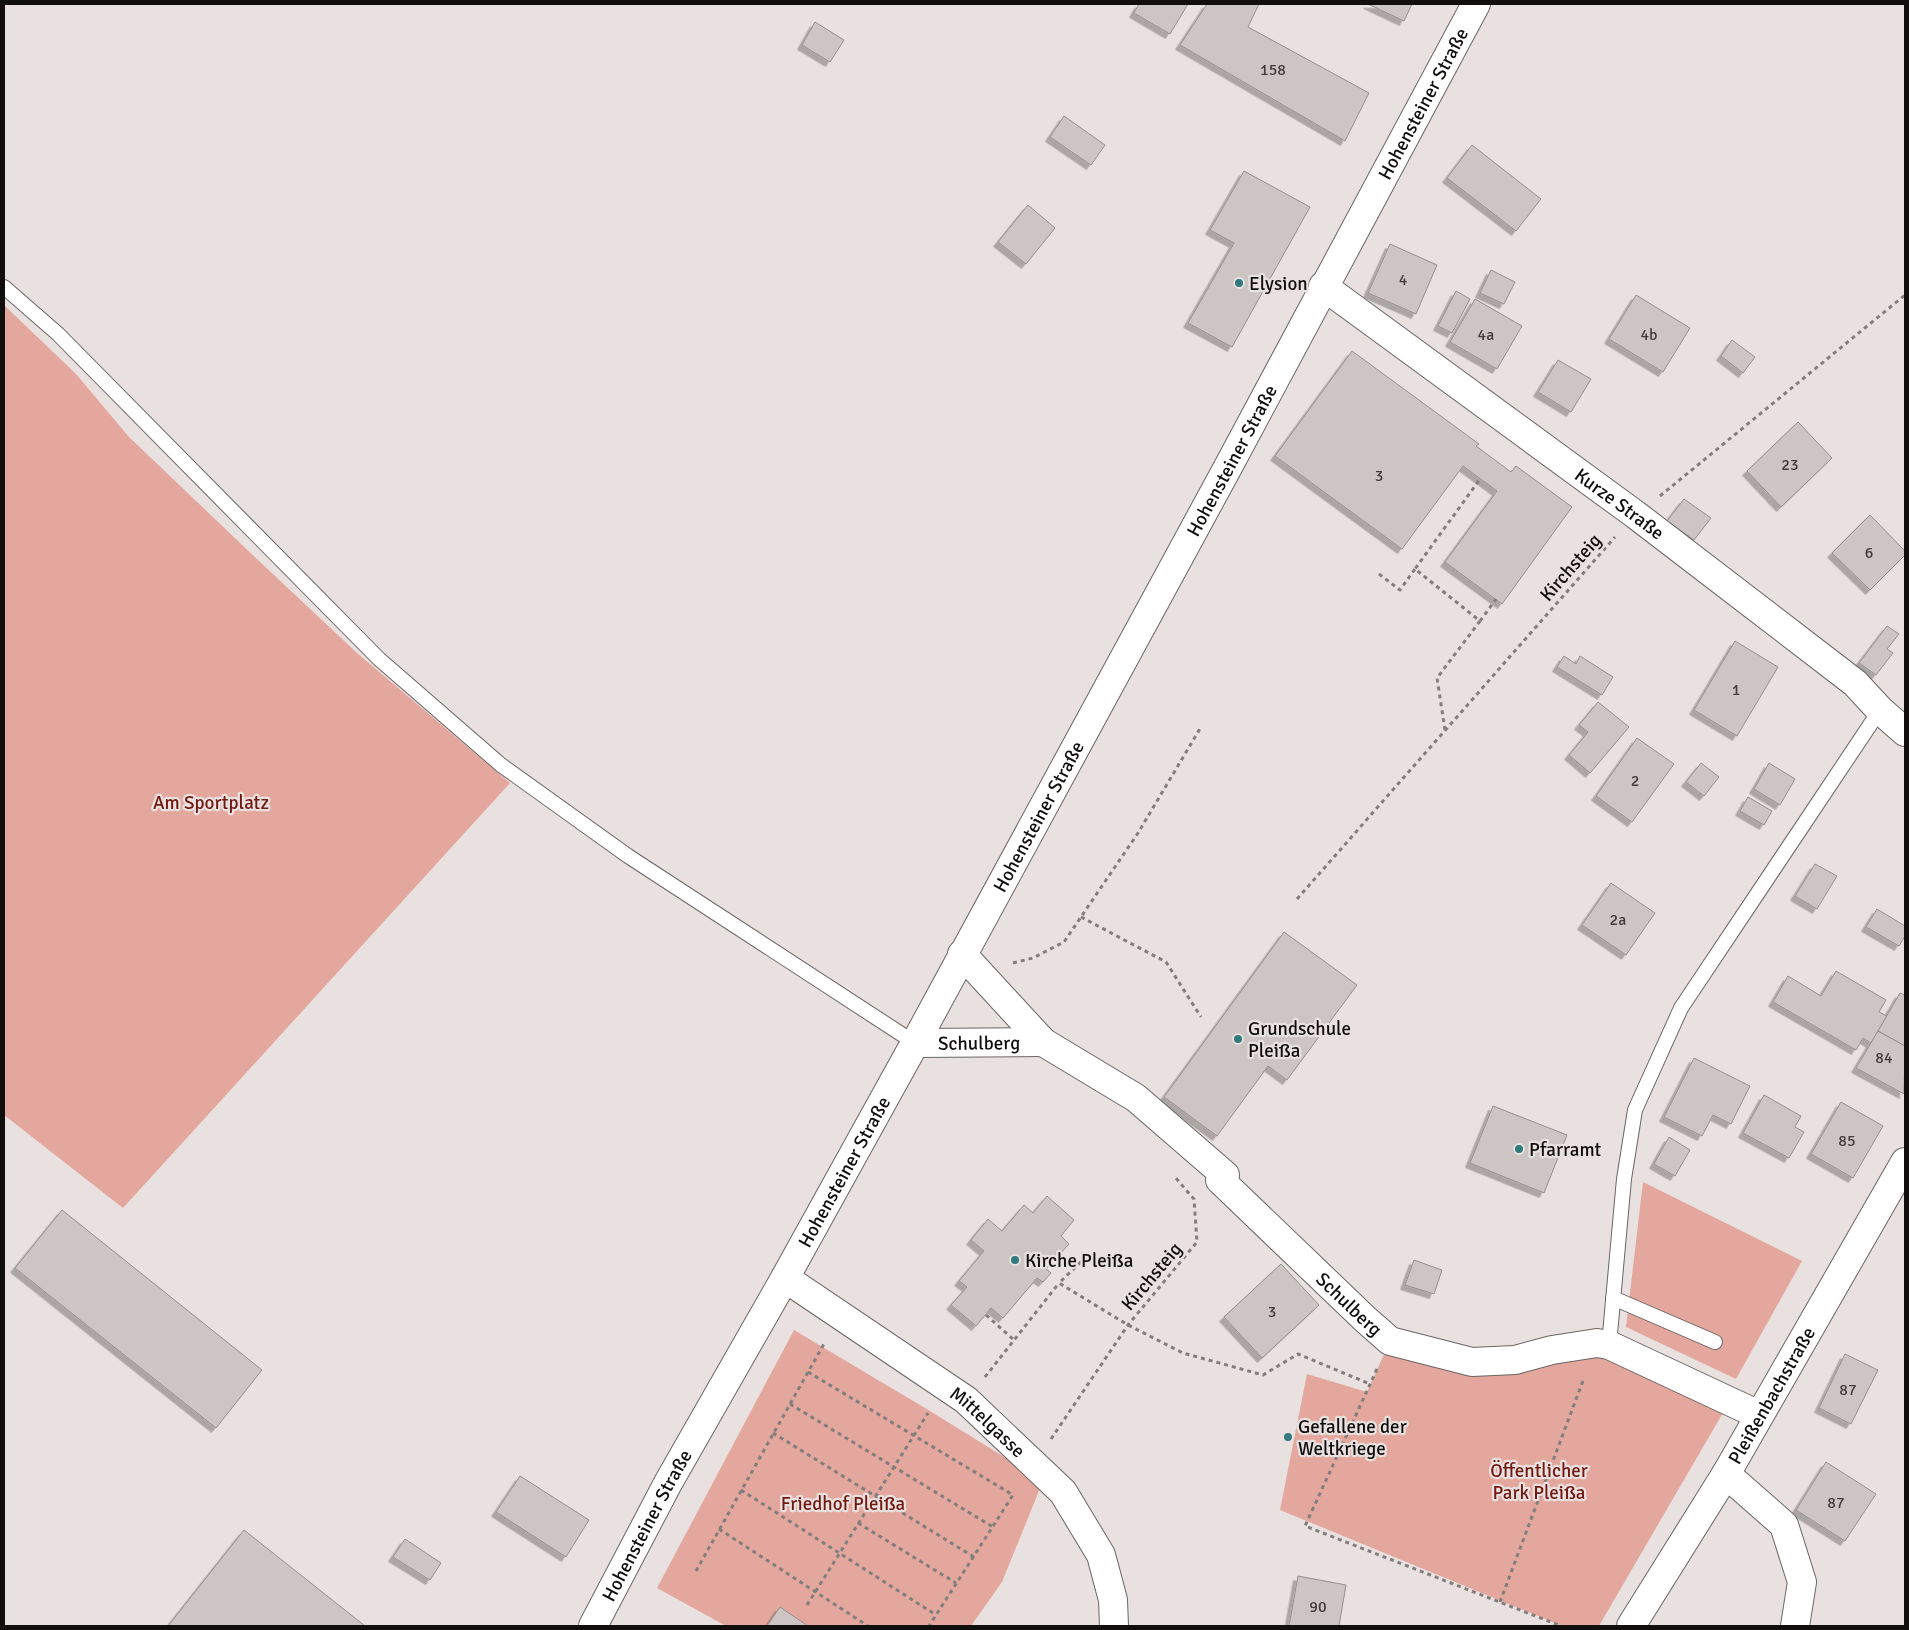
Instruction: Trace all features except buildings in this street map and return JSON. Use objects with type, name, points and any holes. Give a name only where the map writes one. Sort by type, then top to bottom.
[{"type":"street","name":"Hohensteiner Straße","points":[[593,1626],[668,1483],[785,1278],[915,1043],[1228,468],[1476,4]]},
{"type":"street","name":"Kurze Straße","points":[[1324,286],[1636,515],[1855,683],[1880,710],[1905,732]]},
{"type":"street","name":"Schulberg","points":[[962,954],[1043,1042],[1136,1098],[1225,1175],[1220,1180],[1365,1319],[1390,1340],[1472,1362],[1515,1360],[1552,1350],[1603,1344]]},
{"type":"street","name":"Schulberg","points":[[915,1043],[1043,1042]]},
{"type":"street","name":"Pleißenbachstraße","points":[[1631,1626],[1726,1474],[1905,1162]]},
{"type":"street","name":"Mittelgasse","points":[[785,1278],[966,1400],[1035,1464],[1062,1492],[1101,1555],[1113,1600],[1114,1626]]},
{"type":"street","points":[[1603,1344],[1759,1415]]},
{"type":"street","points":[[1726,1474],[1784,1525],[1802,1582],[1795,1626]]},
{"type":"lane","points":[[4,287],[58,334],[379,659],[501,765],[628,856],[915,1043]]},
{"type":"lane","points":[[1603,1344],[1613,1298],[1624,1179],[1635,1110],[1681,1008],[1880,710]]},
{"type":"lane","points":[[1613,1298],[1715,1342]]},
{"type":"path","name":"Kirchsteig","points":[[1297,899],[1636,515],[1905,296]]},
{"type":"path","points":[[1379,574],[1400,590],[1480,479]]},
{"type":"path","points":[[1415,570],[1480,621]]},
{"type":"path","points":[[1445,730],[1438,678],[1496,599]]},
{"type":"path","points":[[1008,964],[1033,958],[1064,942],[1138,833],[1201,727]]},
{"type":"path","points":[[1081,916],[1166,962],[1201,1017]]},
{"type":"path","name":"Kirchsteig","points":[[1035,1464],[1128,1325],[1197,1242],[1194,1199],[1170,1170]]},
{"type":"path","points":[[807,1605],[893,1466],[930,1411],[966,1400],[1059,1283],[1088,1256]]},
{"type":"path","points":[[1059,1283],[1128,1325],[1183,1352],[1263,1375],[1298,1354],[1370,1384]]},
{"type":"path","points":[[986,1315],[1014,1340]]},
{"type":"path","points":[[696,1571],[840,1316]]},
{"type":"path","points":[[1390,1340],[1305,1526],[1561,1626]]},
{"type":"path","points":[[1500,1602],[1603,1344]]},
{"type":"path","points":[[808,1372],[1013,1495],[929,1626]]},
{"type":"path","points":[[790,1404],[992,1527]]},
{"type":"path","points":[[774,1433],[974,1556]]},
{"type":"path","points":[[741,1490],[936,1615]]},
{"type":"path","points":[[858,1524],[956,1583]]},
{"type":"path","points":[[719,1529],[868,1626]]},
{"type":"green space","name":"Am Sportplatz","points":[[4,305],[76,374],[129,437],[259,561],[357,653],[510,783],[123,1208],[4,1115]]},
{"type":"green space","points":[[1643,1182],[1802,1261],[1736,1379],[1626,1327]]},
{"type":"green space","name":"Friedhof Pleißa","points":[[794,1330],[1043,1481],[1002,1582],[971,1626],[726,1626],[657,1588]]},
{"type":"green space","name":"Öffentlicher Park Pleißa","points":[[1390,1341],[1500,1361],[1597,1343],[1724,1411],[1599,1626],[1562,1626],[1280,1510],[1307,1374],[1367,1392]]},
{"type":"place","name":"Elysion","points":[[1239,283]]},
{"type":"place","name":"Grundschule Pleißa","points":[[1238,1039]]},
{"type":"place","name":"Pfarramt","points":[[1519,1149]]},
{"type":"place","name":"Kirche Pleißa","points":[[1015,1260]]},
{"type":"place","name":"Gefallene der Weltkriege","points":[[1288,1437]]}]
